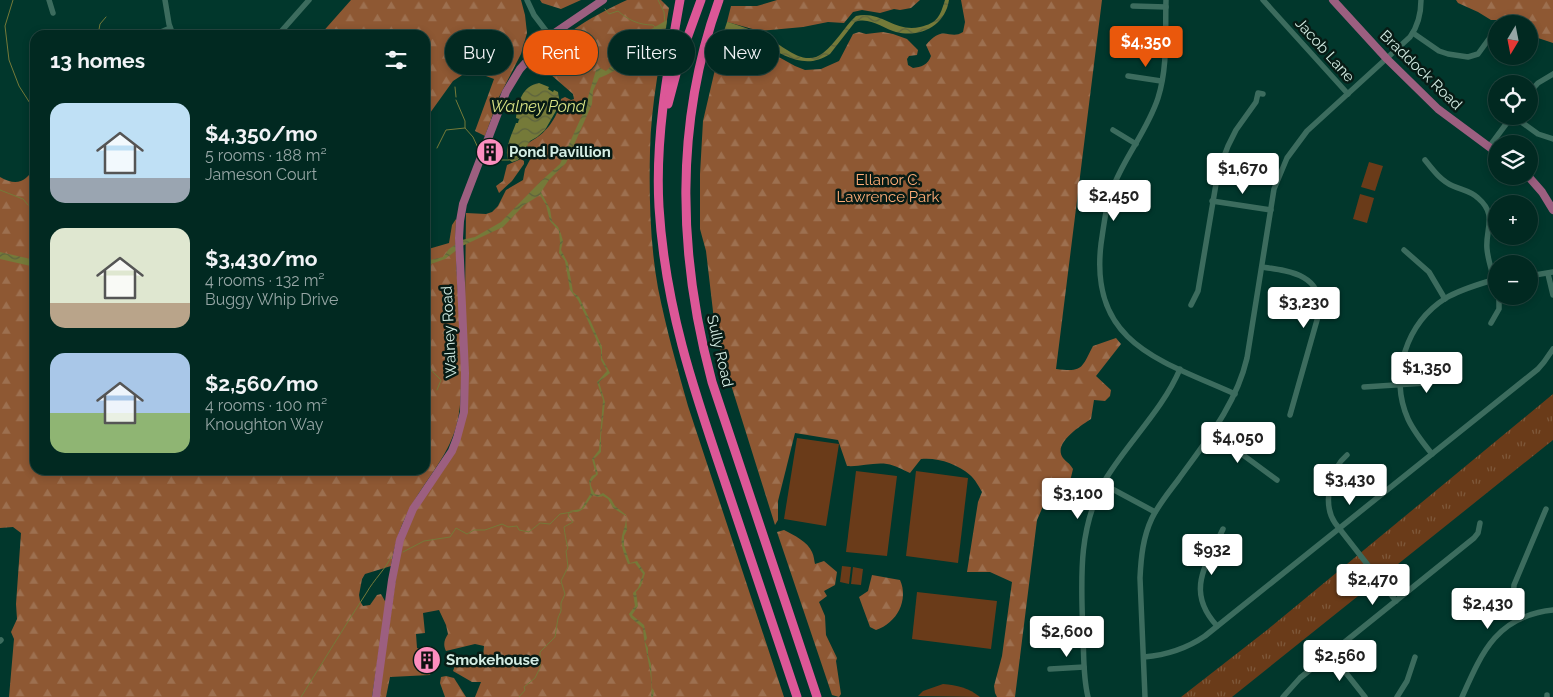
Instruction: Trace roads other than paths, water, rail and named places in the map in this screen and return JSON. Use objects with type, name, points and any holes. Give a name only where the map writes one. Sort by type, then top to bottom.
[{"type":"highway","points":[[680,0],[665,85],[660,156],[659,206],[668,284],[679,339],[694,390],[797,697]]},
{"type":"highway","points":[[660,156],[666,112],[676,70],[701,0]]},
{"type":"highway","name":"Sully Road","points":[[720,0],[699,64],[686,158],[686,219],[693,294],[704,353],[717,399],[817,697]]},
{"type":"main road","name":"Walney Road","points":[[559,30],[603,0]]},
{"type":"main road","name":"Braddock Road","points":[[1333,0],[1387,59],[1438,109],[1488,146]]},
{"type":"main road","name":"Walney Road","points":[[376,697],[392,580],[400,540],[414,509],[452,451],[464,412],[465,354],[459,253],[460,221],[463,204],[506,92],[523,66]]},
{"type":"main road","points":[[1536,185],[1553,210]]},
{"type":"street","points":[[49,0],[53,13]]},
{"type":"street","points":[[165,0],[170,28],[165,30]]},
{"type":"street","points":[[282,30],[309,0]]},
{"type":"street","points":[[527,0],[534,15],[545,30]]},
{"type":"street","points":[[1166,0],[1162,81],[1154,110],[1120,173],[1108,201],[1100,257],[1100,283],[1110,313],[1123,332],[1141,349],[1235,394]]},
{"type":"street","name":"Jacob Lane","points":[[1263,0],[1348,94]]},
{"type":"street","points":[[1146,697],[1140,562],[1146,536],[1155,512],[1212,432],[1235,394],[1247,358],[1270,210],[1278,178],[1292,150],[1307,131],[1413,34],[1420,15],[1420,0]]},
{"type":"street","points":[[1133,6],[1166,7]]},
{"type":"street","points":[[1413,34],[1439,51],[1468,57],[1478,54],[1488,40]]},
{"type":"street","points":[[1538,83],[1553,74]]},
{"type":"street","points":[[1128,76],[1162,81]]},
{"type":"street","points":[[1191,305],[1198,291],[1212,201],[1222,159],[1236,130],[1261,94]]},
{"type":"street","points":[[1525,125],[1538,134],[1553,139]]},
{"type":"street","points":[[1113,130],[1136,144]]},
{"type":"street","points":[[1425,160],[1442,180],[1473,194],[1485,207],[1490,223],[1487,241],[1488,255]]},
{"type":"street","points":[[1212,201],[1270,210]]},
{"type":"street","points":[[1404,250],[1429,272],[1445,299]]},
{"type":"street","points":[[1262,267],[1294,272],[1303,276],[1312,284],[1319,300],[1319,313],[1290,415]]},
{"type":"street","points":[[1550,273],[1553,295]]},
{"type":"street","points":[[1432,454],[1417,436],[1408,420],[1402,400],[1400,385],[1402,363],[1410,337],[1426,315],[1445,299],[1488,283]]},
{"type":"street","points":[[1491,323],[1500,309],[1499,305]]},
{"type":"street","points":[[1144,657],[1182,649],[1199,640],[1218,626],[1541,366],[1553,349]]},
{"type":"street","points":[[1088,697],[1084,667],[1080,572],[1088,520],[1104,484],[1170,388],[1180,369]]},
{"type":"street","points":[[1364,387],[1426,384],[1433,380],[1438,372]]},
{"type":"street","points":[[1212,432],[1277,480]]},
{"type":"street","points":[[1347,455],[1337,467],[1328,498],[1328,510],[1331,518],[1396,601]]},
{"type":"street","points":[[1104,484],[1155,512]]},
{"type":"street","points":[[1520,619],[1513,599],[1514,585],[1546,510]]},
{"type":"street","points":[[1283,697],[1300,678],[1474,538],[1478,533],[1480,523]]},
{"type":"street","points":[[1218,626],[1204,607],[1200,597],[1200,586],[1203,571],[1223,528]]},
{"type":"street","points":[[1462,697],[1487,646],[1501,631],[1532,614],[1553,610]]},
{"type":"street","points":[[1331,654],[1366,697]]},
{"type":"street","points":[[1397,697],[1407,681],[1414,656]]},
{"type":"street","points":[[1050,669],[1084,667]]},
{"type":"water","points":[[945,0],[949,0],[943,17],[937,23],[930,28],[914,33],[896,32],[866,21],[855,22],[830,54],[819,60],[796,60],[779,52],[779,44],[800,56],[815,57],[828,49],[856,16],[873,16],[911,28],[920,27],[935,21],[942,10]]},
{"type":"water","points":[[667,20],[666,28],[663,30],[650,30]]},
{"type":"water","points":[[727,22],[751,30],[724,30]]},
{"type":"water","points":[[600,68],[606,71],[608,69],[608,74],[599,78],[593,91],[592,104],[566,163],[549,180],[541,192],[550,209],[552,221],[558,227],[561,234],[563,241],[561,250],[568,263],[573,292],[579,297],[591,322],[602,347],[602,358],[610,373],[599,382],[605,402],[601,452],[594,459],[598,474],[591,484],[595,494],[603,493],[626,515],[627,530],[624,536],[624,545],[630,563],[637,561],[645,573],[641,586],[636,592],[638,606],[632,615],[644,625],[647,638],[645,642],[651,664],[652,688],[645,645],[643,628],[629,614],[635,606],[633,593],[638,588],[643,574],[635,563],[628,564],[623,550],[622,536],[626,516],[613,508],[608,499],[603,496],[593,495],[584,508],[578,512],[569,511],[581,509],[591,493],[589,481],[596,474],[592,459],[599,450],[603,400],[597,382],[607,371],[601,360],[601,350],[588,321],[578,300],[570,290],[565,261],[559,253],[559,231],[550,221],[546,205],[540,195],[524,205],[503,227],[462,246],[445,259],[430,265],[430,260],[443,257],[449,249],[462,240],[475,237],[501,222],[560,164],[584,111],[595,75],[598,75],[598,69]]},
{"type":"water","name":"Walney Pond","points":[[539,83],[549,87],[548,89],[553,92],[554,90],[558,92],[560,104],[545,130],[530,141],[518,160],[512,162],[508,159],[507,151],[509,141],[519,119],[516,118],[518,106],[525,91]]},
{"type":"water","points":[[0,252],[30,259],[30,266],[0,259]]},
{"type":"water","points":[[652,688],[654,691],[653,697],[651,697]]},
{"type":"waterway","points":[[13,0],[5,26],[9,60],[19,86],[30,103]]},
{"type":"waterway","points":[[658,0],[664,12],[665,23]]},
{"type":"waterway","points":[[605,9],[609,14],[618,11],[634,21],[655,27]]},
{"type":"waterway","points":[[99,30],[100,24],[106,17]]},
{"type":"waterway","points":[[455,87],[456,97]]},
{"type":"waterway","points":[[456,100],[465,121],[465,128],[473,137],[479,150]]},
{"type":"waterway","points":[[437,148],[446,130],[465,128]]},
{"type":"waterway","points":[[486,156],[500,160],[509,160]]},
{"type":"waterway","points":[[0,190],[23,199],[28,205]]},
{"type":"waterway","points":[[430,367],[441,380],[437,390]]},
{"type":"waterway","points":[[403,552],[424,541],[450,537],[456,528],[467,534],[474,530],[485,530],[502,524],[508,527],[517,526],[519,530],[529,532],[540,523],[550,524],[560,514],[572,512]]},
{"type":"waterway","points":[[519,697],[525,690],[524,687],[535,678],[540,668],[540,652],[555,637],[561,603],[565,594],[561,581],[568,567],[566,551],[568,548],[564,527],[573,522],[568,516],[569,513]]},
{"type":"waterway","points":[[301,697],[391,557]]},
{"type":"place","name":"Pond Pavillion","points":[[490,152]]},
{"type":"place","name":"Smokehouse","points":[[427,660]]},
{"type":"park label","name":"Ellanor C. Lawrence Park","points":[[888,188]]}]
